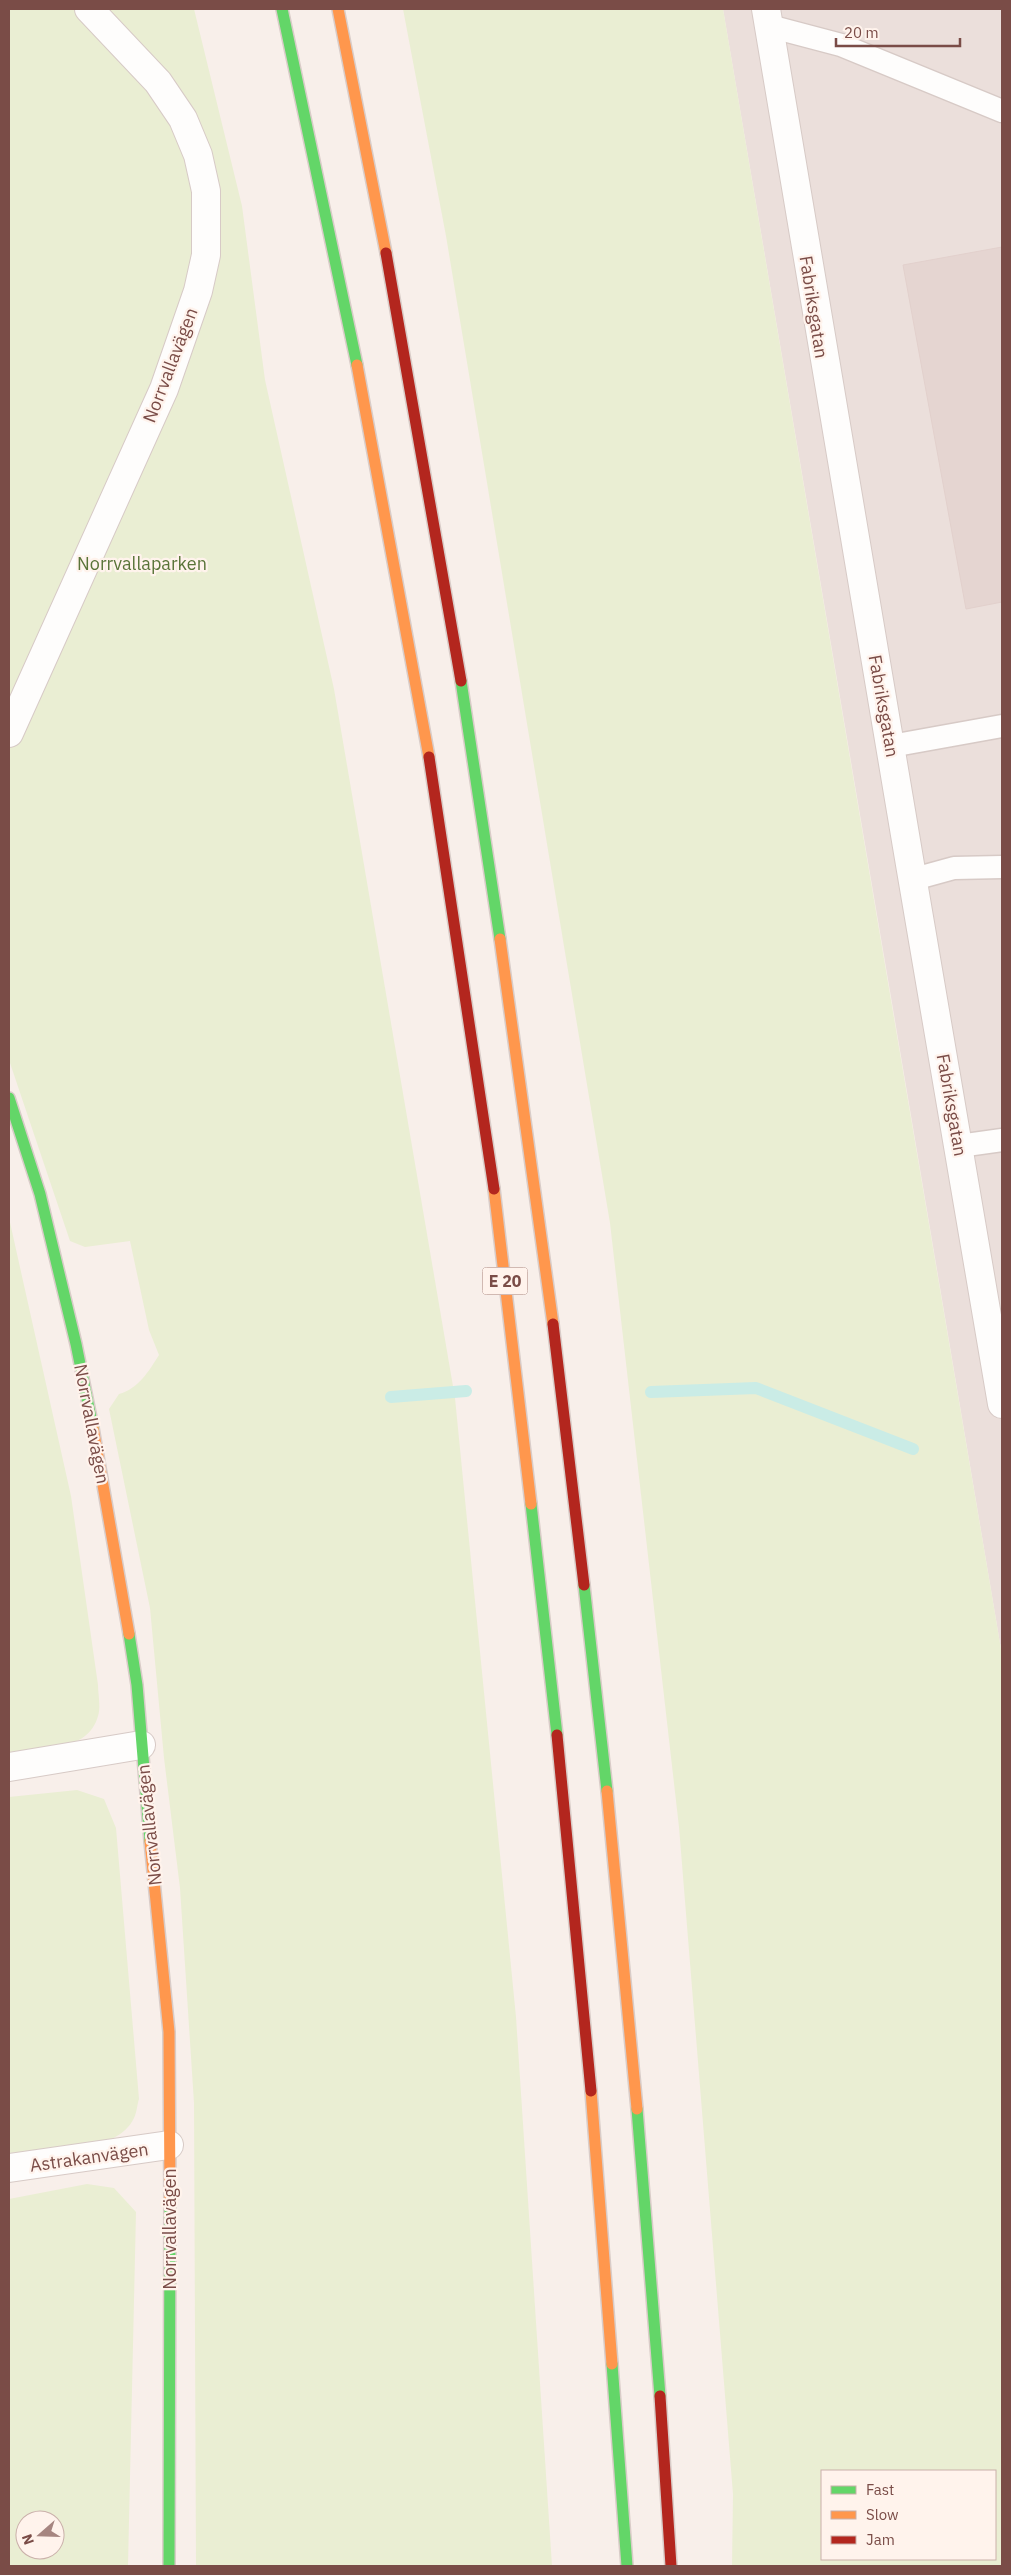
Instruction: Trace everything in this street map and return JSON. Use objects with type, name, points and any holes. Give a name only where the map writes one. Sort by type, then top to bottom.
[{"type":"main road","name":"E 20","points":[[282,9],[373,444],[436,793],[488,1142],[544,1610],[584,1999],[627,2566]]},
{"type":"main road","name":"E 20","points":[[338,9],[391,278],[431,500],[510,997],[539,1210],[575,1500],[624,1955],[649,2244],[671,2566]]},
{"type":"main road","name":"Norrvallavägen","points":[[12,1115],[40,1194],[76,1344],[137,1685],[141,1745],[169,2032],[171,2415],[169,2566]]},
{"type":"street","name":"Norrvallavägen","points":[[9,733],[164,389],[198,291],[206,255],[206,191],[198,155],[183,119],[158,82],[89,9]]},
{"type":"street","name":"Fabriksgatan","points":[[767,18],[828,393],[891,746],[1002,1404]]},
{"type":"street","points":[[9,1767],[141,1745]]},
{"type":"street","name":"Astrakanvägen","points":[[9,2168],[169,2145]]},
{"type":"lane","points":[[767,18],[841,45],[1002,111]]},
{"type":"lane","points":[[891,746],[1002,726]]},
{"type":"lane","points":[[914,880],[954,868],[1002,867]]},
{"type":"lane","points":[[959,1146],[1002,1140]]},
{"type":"shaded area","points":[[723,9],[1002,9],[1002,1655],[891,997]]},
{"type":"green space","name":"Norrvallaparken","points":[[9,9],[194,9],[242,206],[265,380],[334,689],[455,1398],[516,2017],[552,2566],[196,2566],[194,2103],[180,1888],[164,1758],[150,1608],[109,1409],[119,1394],[126,1392],[142,1379],[159,1355],[149,1330],[130,1241],[85,1247],[70,1241],[9,1060]]},
{"type":"green space","points":[[403,9],[723,9],[1002,1655],[1002,2566],[732,2566],[733,2494],[679,1827],[610,1223],[446,236]]},
{"type":"green space","points":[[9,1218],[71,1496],[98,1685],[99,1712],[93,1728],[84,1737],[73,1743],[48,1749],[9,1752]]},
{"type":"green space","points":[[77,1790],[104,1799],[116,1828],[139,2099],[134,2118],[125,2130],[112,2139],[96,2145],[78,2148],[9,2153],[9,1797]]},
{"type":"green space","points":[[87,2184],[114,2188],[136,2212],[128,2566],[9,2566],[9,2199]]},
{"type":"building","points":[[1002,247],[1002,602],[966,609],[903,265]]},
{"type":"waterway","points":[[651,1392],[756,1388],[913,1449]]},
{"type":"waterway","points":[[391,1397],[466,1391]]},
{"type":"traffic: fast","points":[[282,9],[357,365]]},
{"type":"traffic: fast","points":[[461,681],[500,939]]},
{"type":"traffic: fast","points":[[9,1098],[40,1194],[76,1344],[93,1428]]},
{"type":"traffic: fast","points":[[531,1504],[557,1735]]},
{"type":"traffic: fast","points":[[584,1585],[607,1791]]},
{"type":"traffic: fast","points":[[129,1634],[137,1685],[150,1841]]},
{"type":"traffic: fast","points":[[637,2109],[660,2396]]},
{"type":"traffic: fast","points":[[169,2566],[170,2203]]},
{"type":"traffic: fast","points":[[612,2364],[627,2566]]},
{"type":"traffic: slow","points":[[338,9],[386,253]]},
{"type":"traffic: slow","points":[[357,365],[429,757]]},
{"type":"traffic: slow","points":[[500,939],[553,1324]]},
{"type":"traffic: slow","points":[[494,1189],[531,1504]]},
{"type":"traffic: slow","points":[[93,1428],[129,1634]]},
{"type":"traffic: slow","points":[[607,1791],[637,2109]]},
{"type":"traffic: slow","points":[[150,1841],[169,2032],[170,2203]]},
{"type":"traffic: slow","points":[[591,2091],[612,2364]]},
{"type":"traffic: jam","points":[[386,253],[461,681]]},
{"type":"traffic: jam","points":[[429,757],[494,1189]]},
{"type":"traffic: jam","points":[[553,1324],[584,1585]]},
{"type":"traffic: jam","points":[[557,1735],[591,2091]]},
{"type":"traffic: jam","points":[[660,2396],[671,2566]]}]
